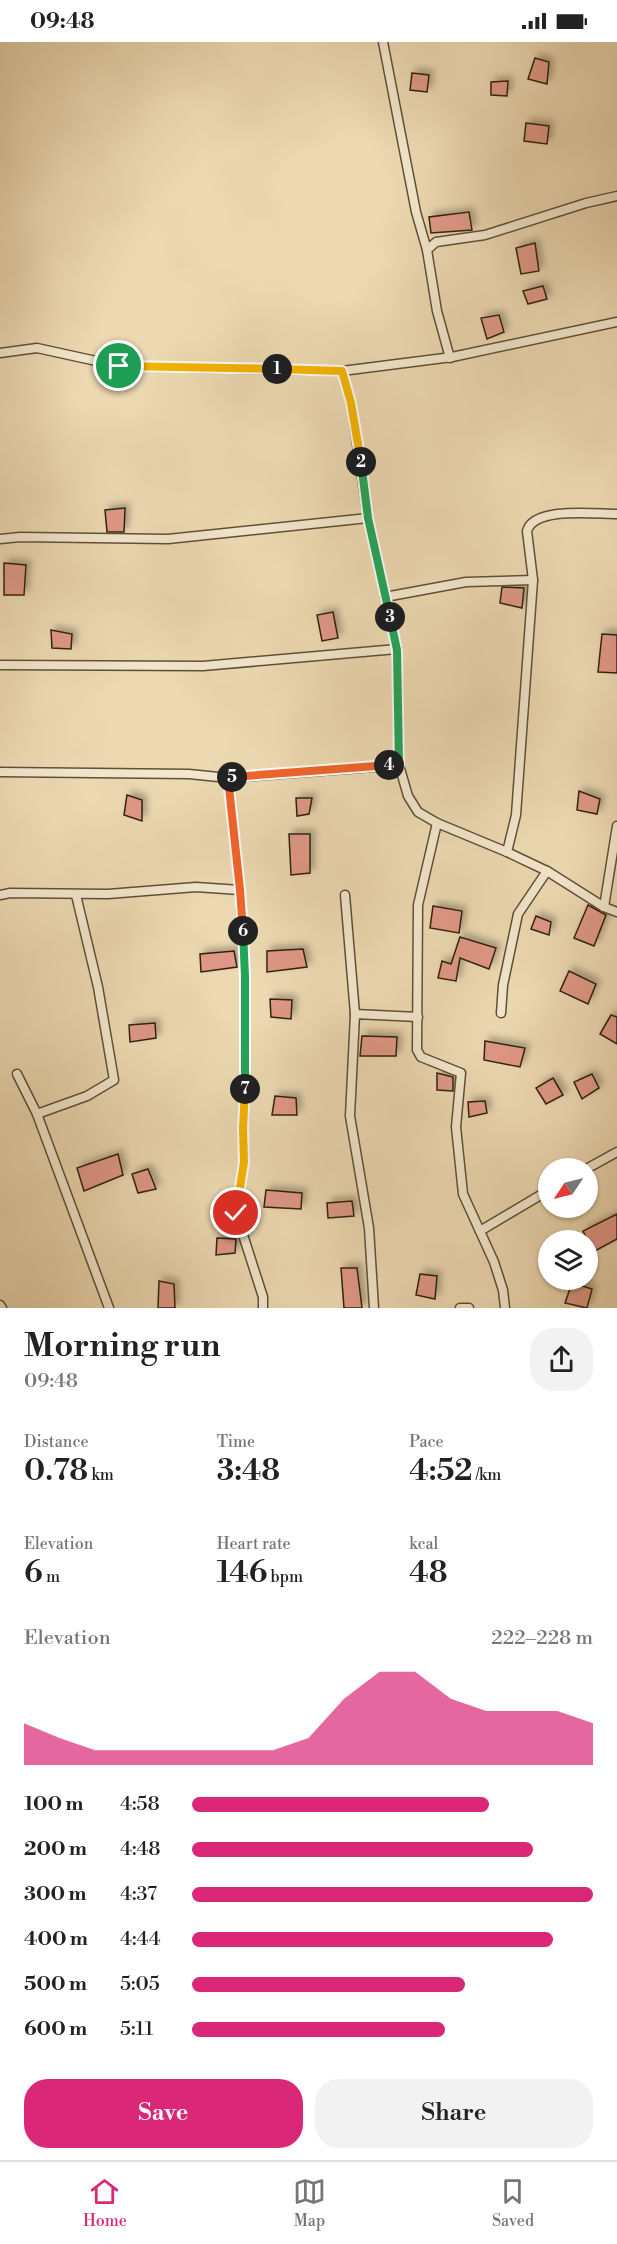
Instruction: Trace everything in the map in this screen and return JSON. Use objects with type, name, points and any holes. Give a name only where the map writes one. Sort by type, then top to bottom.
[{"type":"street","points":[[383,42],[416,212],[427,250],[437,311],[450,358]]},
{"type":"street","points":[[427,250],[436,242],[485,235],[586,203],[617,196]]},
{"type":"street","points":[[0,353],[37,348],[119,366],[342,371],[450,358],[617,322]]},
{"type":"street","points":[[342,371],[351,403],[368,518],[397,650],[399,765],[408,796],[418,812],[437,824],[547,871],[604,907],[617,912]]},
{"type":"street","points":[[507,852],[516,814],[533,580],[527,531],[533,521],[552,514],[617,514]]},
{"type":"street","points":[[0,539],[20,537],[168,539],[368,518]]},
{"type":"street","points":[[385,597],[466,582],[533,580]]},
{"type":"street","points":[[0,664],[203,666],[397,650]]},
{"type":"street","points":[[0,772],[189,774],[228,778],[399,765]]},
{"type":"street","points":[[228,778],[240,890],[245,977],[244,1162],[236,1213],[263,1296],[263,1308]]},
{"type":"street","points":[[437,824],[418,905],[417,1050],[421,1057],[461,1073],[456,1126],[463,1194],[494,1262],[504,1290],[505,1308]]},
{"type":"street","points":[[604,907],[617,826]]},
{"type":"street","points":[[501,1013],[503,985],[518,914],[547,871]]},
{"type":"street","points":[[0,895],[10,893],[76,894],[196,887],[240,890]]},
{"type":"street","points":[[38,1114],[87,1096],[114,1080],[98,987],[76,894]]},
{"type":"street","points":[[345,895],[355,1014],[350,1116],[369,1228],[374,1308]]},
{"type":"street","points":[[355,1014],[418,1017]]},
{"type":"street","points":[[17,1074],[38,1114],[109,1308]]},
{"type":"street","points":[[598,1162],[617,1152]]},
{"type":"street","points":[[480,1231],[538,1197]]},
{"type":"street","points":[[460,1308],[467,1308]]},
{"type":"building","points":[[535,58],[549,62],[547,84],[528,79]]},
{"type":"building","points":[[412,73],[429,75],[427,92],[410,90]]},
{"type":"building","points":[[508,81],[507,96],[491,95],[491,82]]},
{"type":"building","points":[[526,123],[549,126],[547,144],[524,141]]},
{"type":"building","points":[[469,212],[472,230],[431,233],[429,217]]},
{"type":"building","points":[[535,243],[539,271],[521,274],[516,248]]},
{"type":"building","points":[[543,286],[547,299],[528,304],[523,291]]},
{"type":"building","points":[[499,315],[504,332],[487,339],[481,318]]},
{"type":"building","points":[[125,508],[124,532],[107,532],[105,510]]},
{"type":"building","points":[[4,563],[26,565],[24,595],[4,595]]},
{"type":"building","points":[[502,587],[524,588],[522,608],[500,603]]},
{"type":"building","points":[[333,612],[338,638],[322,641],[317,615]]},
{"type":"building","points":[[51,630],[72,634],[71,649],[52,648]]},
{"type":"building","points":[[602,634],[617,635],[617,673],[598,672]]},
{"type":"building","points":[[579,791],[600,799],[597,814],[577,810]]},
{"type":"building","points":[[127,795],[142,800],[142,821],[124,815]]},
{"type":"building","points":[[296,798],[312,798],[309,814],[297,816]]},
{"type":"building","points":[[289,834],[310,834],[310,873],[291,875]]},
{"type":"building","points":[[588,905],[606,915],[594,946],[574,938]]},
{"type":"building","points":[[433,906],[462,911],[459,933],[430,928]]},
{"type":"building","points":[[536,916],[551,922],[549,935],[531,929]]},
{"type":"building","points":[[460,937],[496,948],[489,969],[460,958],[456,981],[438,978],[442,961],[451,964]]},
{"type":"building","points":[[303,949],[307,967],[267,972],[267,951]]},
{"type":"building","points":[[234,951],[237,967],[201,972],[200,954]]},
{"type":"building","points":[[569,971],[596,984],[588,1004],[560,991]]},
{"type":"building","points":[[270,999],[292,1000],[291,1019],[271,1017]]},
{"type":"building","points":[[611,1015],[617,1017],[617,1044],[600,1034]]},
{"type":"building","points":[[155,1023],[156,1038],[130,1042],[129,1025]]},
{"type":"building","points":[[362,1036],[397,1037],[396,1056],[360,1056]]},
{"type":"building","points":[[485,1041],[525,1048],[520,1067],[484,1060]]},
{"type":"building","points":[[437,1073],[453,1077],[453,1091],[437,1090]]},
{"type":"building","points":[[592,1074],[599,1088],[582,1099],[574,1082]]},
{"type":"building","points":[[553,1078],[563,1095],[546,1104],[536,1088]]},
{"type":"building","points":[[275,1096],[296,1098],[297,1115],[272,1115]]},
{"type":"building","points":[[485,1101],[487,1113],[469,1117],[468,1102]]},
{"type":"building","points":[[118,1154],[123,1175],[84,1191],[77,1168]]},
{"type":"building","points":[[148,1169],[156,1189],[138,1193],[132,1174]]},
{"type":"building","points":[[266,1190],[302,1193],[301,1209],[264,1207]]},
{"type":"building","points":[[352,1201],[354,1216],[328,1218],[327,1203]]},
{"type":"building","points":[[617,1214],[617,1239],[598,1249],[598,1230],[585,1230]]},
{"type":"building","points":[[217,1238],[236,1239],[235,1253],[216,1255]]},
{"type":"building","points":[[341,1268],[357,1268],[362,1308],[344,1308]]},
{"type":"building","points":[[420,1274],[437,1276],[435,1299],[416,1295]]},
{"type":"building","points":[[159,1281],[174,1284],[175,1308],[158,1308]]},
{"type":"building","points":[[570,1290],[592,1290],[587,1308],[565,1303]]},
{"type":"route","points":[[119,366],[342,371],[351,403],[368,518],[397,650],[399,765],[228,778],[240,890],[245,977],[244,1162],[236,1213]]}]
